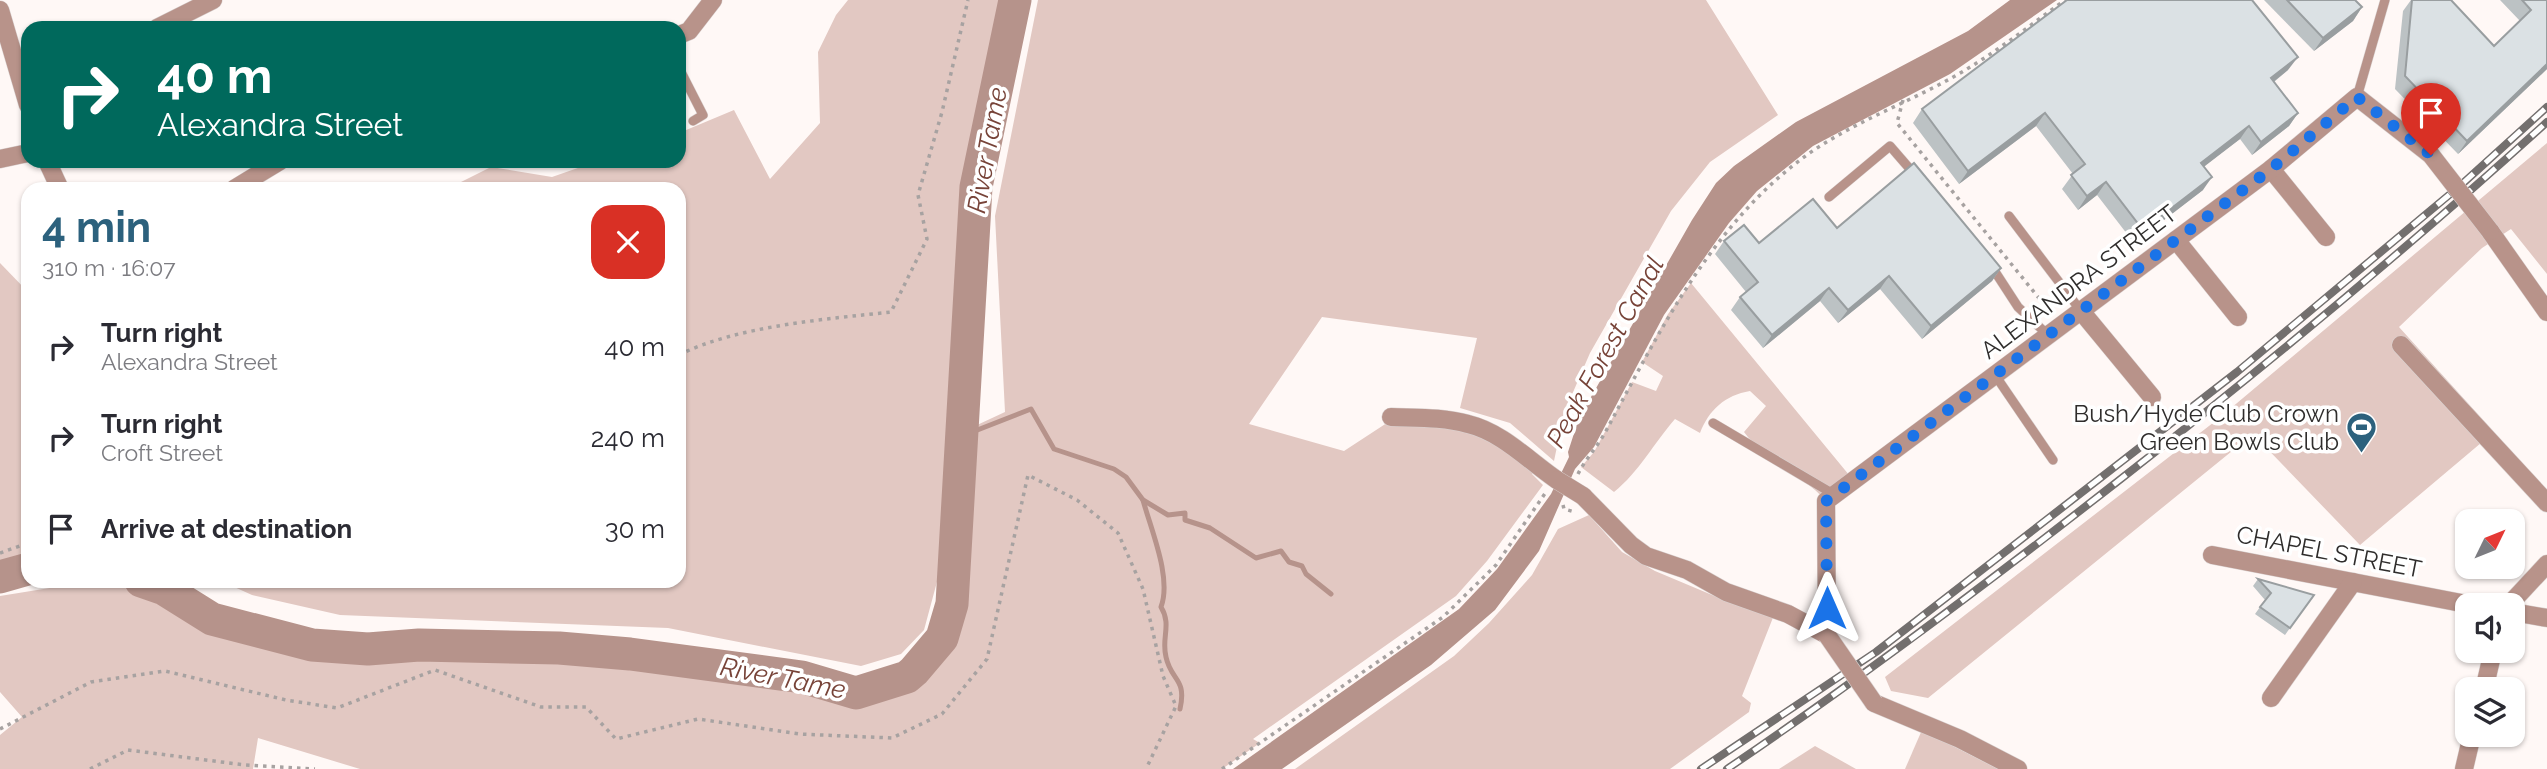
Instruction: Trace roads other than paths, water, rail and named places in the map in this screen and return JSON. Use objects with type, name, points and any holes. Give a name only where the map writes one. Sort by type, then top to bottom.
[{"type":"street","points":[[171,21],[213,0]]},
{"type":"street","points":[[686,32],[713,0]]},
{"type":"street","points":[[0,10],[21,65]]},
{"type":"street","points":[[2357,97],[2431,155],[2490,231],[2547,312]]},
{"type":"street","name":"ALEXANDRA STREET","points":[[1830,498],[2271,169],[2357,97]]},
{"type":"street","points":[[0,159],[21,154]]},
{"type":"street","points":[[245,182],[268,168]]},
{"type":"street","points":[[2271,169],[2326,237]]},
{"type":"street","points":[[2176,240],[2238,317]]},
{"type":"street","points":[[2081,311],[2152,397]]},
{"type":"street","points":[[2401,345],[2547,503]]},
{"type":"street","points":[[1391,417],[1434,418],[1471,424],[1503,440],[1546,481],[1578,490],[1630,545],[1646,556],[1686,570],[1726,592],[1788,614],[1827,635],[1874,703],[1960,739],[2018,769]]},
{"type":"street","points":[[1827,635],[1830,498]]},
{"type":"street","name":"CHAPEL STREET","points":[[2212,555],[2455,602]]},
{"type":"street","points":[[2520,593],[2547,564]]},
{"type":"street","points":[[2271,698],[2353,582]]},
{"type":"street","points":[[2525,614],[2547,618]]},
{"type":"street","points":[[2464,769],[2469,747]]},
{"type":"lane","points":[[2357,97],[2385,0]]},
{"type":"lane","points":[[686,82],[703,115],[693,121]]},
{"type":"lane","points":[[1829,197],[1890,146],[1925,187]]},
{"type":"lane","points":[[2009,216],[2081,311]]},
{"type":"lane","points":[[1986,258],[2018,307],[2055,330]]},
{"type":"lane","points":[[1995,375],[2053,460]]},
{"type":"lane","points":[[1713,423],[1830,498]]},
{"type":"waterway","name":"River Tame","points":[[161,588],[212,619],[312,645],[368,649],[419,645],[559,648],[630,654],[802,677],[856,693],[907,677],[942,638],[952,604],[976,187],[1015,0]]},
{"type":"waterway","points":[[962,436],[1031,409],[1054,449],[1114,469],[1126,477],[1143,500],[1168,515],[1185,513],[1185,520],[1210,528],[1256,558],[1281,551],[1289,562],[1302,566],[1306,574],[1331,594]]},
{"type":"waterway","points":[[1143,500],[1162,568],[1164,595],[1161,607],[1166,620],[1165,650],[1168,665],[1180,685],[1180,709]]},
{"type":"waterway","name":"River Tame","points":[[0,577],[21,571]]},
{"type":"railway","points":[[1701,769],[1876,652],[2237,372],[2461,185],[2547,107]]},
{"type":"railway","points":[[1727,769],[1927,627],[2177,435],[2391,259],[2547,122]]},
{"type":"place","name":"Bush/Hyde Club Crown Green Bowls Club","points":[[2362,455]]},
{"type":"water label","name":"Peak Forest Canal","points":[[1605,352]]}]
